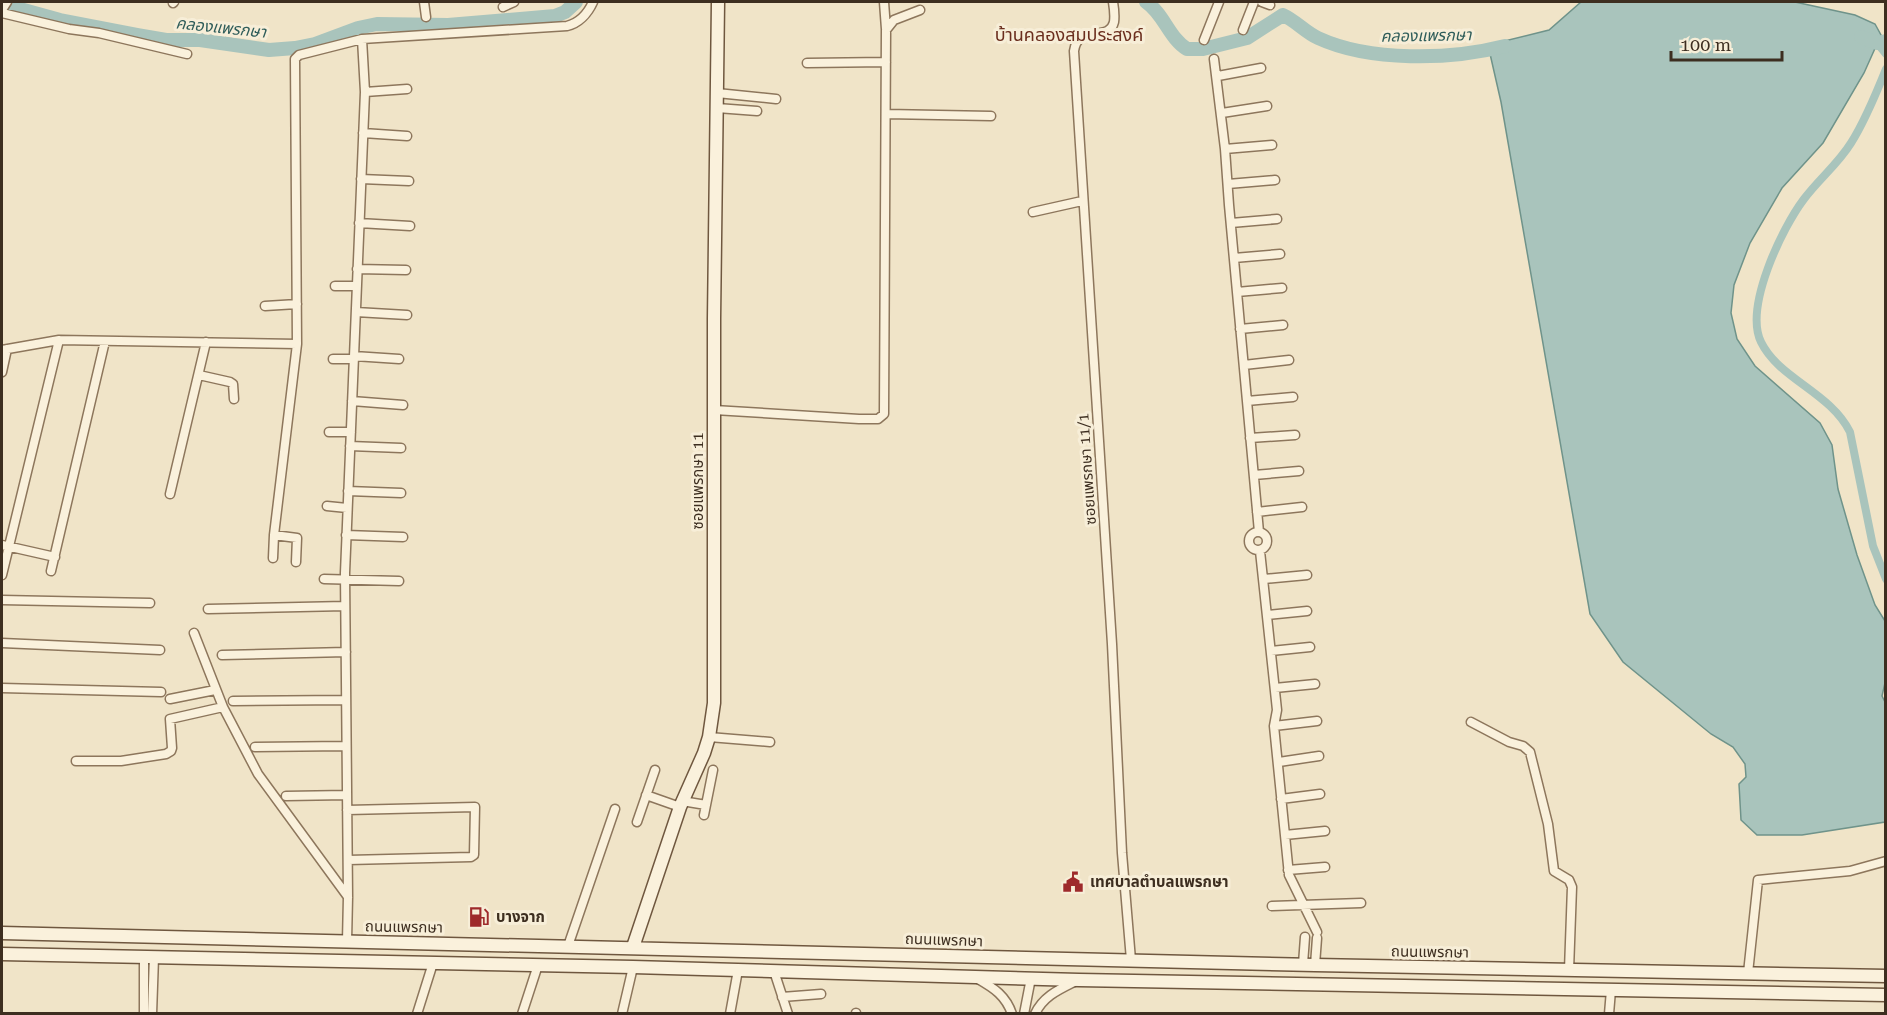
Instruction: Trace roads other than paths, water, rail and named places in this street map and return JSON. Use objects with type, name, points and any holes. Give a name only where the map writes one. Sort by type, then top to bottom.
[{"type":"main road","name":"ซอยแพรกษา 11","points":[[633,947],[681,804],[710,737],[714,703],[718,2]]},
{"type":"main road","name":"ถนนแพรกษา","points":[[2,933],[1886,976]]},
{"type":"main road","points":[[2,954],[633,967],[1079,980],[1886,995]]},
{"type":"main road","points":[[1475,968],[1475,988]]},
{"type":"street","points":[[7,2],[2,12],[187,54]]},
{"type":"street","points":[[424,2],[426,17]]},
{"type":"street","points":[[503,7],[514,2]]},
{"type":"street","points":[[273,558],[297,344],[295,59],[299,55],[362,39],[567,26],[579,21],[593,2]]},
{"type":"street","points":[[714,410],[833,419],[870,419],[882,417],[884,414],[886,30],[884,2]]},
{"type":"street","name":"ซอยแพรกษา 11/1","points":[[1113,2],[1112,26],[1104,33],[1082,36],[1075,45],[1074,51],[1112,644],[1122,853],[1131,960]]},
{"type":"street","points":[[1204,40],[1219,2]]},
{"type":"street","points":[[1243,30],[1254,2]]},
{"type":"street","points":[[886,30],[894,20],[920,10]]},
{"type":"street","points":[[347,941],[345,580],[365,92],[362,39]]},
{"type":"street","points":[[1215,59],[1226,149],[1259,532]]},
{"type":"street","points":[[807,63],[886,62]]},
{"type":"street","points":[[1218,76],[1261,68]]},
{"type":"street","points":[[365,92],[407,89]]},
{"type":"street","points":[[717,93],[776,99]]},
{"type":"street","points":[[1222,113],[1268,106]]},
{"type":"street","points":[[717,108],[757,111]]},
{"type":"street","points":[[886,114],[992,116]]},
{"type":"street","points":[[363,133],[407,136]]},
{"type":"street","points":[[1226,149],[1272,145]]},
{"type":"street","points":[[361,179],[409,182]]},
{"type":"street","points":[[1228,184],[1275,180]]},
{"type":"street","points":[[1033,212],[1082,201]]},
{"type":"street","points":[[1231,223],[1277,219]]},
{"type":"street","points":[[359,223],[410,226]]},
{"type":"street","points":[[1234,258],[1280,254]]},
{"type":"street","points":[[357,269],[406,270]]},
{"type":"street","points":[[335,286],[357,286]]},
{"type":"street","points":[[1237,292],[1282,288]]},
{"type":"street","points":[[265,306],[297,304]]},
{"type":"street","points":[[356,312],[407,315]]},
{"type":"street","points":[[1240,329],[1283,324]]},
{"type":"street","points":[[2,372],[4,349],[59,340],[297,344]]},
{"type":"street","points":[[2,574],[5,546],[59,340]]},
{"type":"street","points":[[51,571],[105,341]]},
{"type":"street","points":[[170,494],[206,342]]},
{"type":"street","points":[[333,359],[399,359]]},
{"type":"street","points":[[1244,365],[1289,360]]},
{"type":"street","points":[[199,375],[230,382],[234,387],[234,399]]},
{"type":"street","points":[[1247,401],[1293,397]]},
{"type":"street","points":[[352,401],[403,405]]},
{"type":"street","points":[[329,432],[351,432]]},
{"type":"street","points":[[1250,438],[1295,435]]},
{"type":"street","points":[[350,446],[401,448]]},
{"type":"street","points":[[1254,475],[1299,471]]},
{"type":"street","points":[[348,491],[401,493]]},
{"type":"street","points":[[327,506],[347,508]]},
{"type":"street","points":[[1257,512],[1302,507]]},
{"type":"street","points":[[1259,532],[1266,535],[1268,540],[1267,545],[1260,551],[1255,550],[1249,543],[1252,534],[1259,532]]},
{"type":"street","points":[[274,535],[297,538],[296,562]]},
{"type":"street","points":[[346,535],[403,537]]},
{"type":"street","points":[[5,546],[55,557]]},
{"type":"street","points":[[1260,551],[1277,710],[1274,726],[1288,870],[1317,935],[1309,964]]},
{"type":"street","points":[[1263,579],[1307,575]]},
{"type":"street","points":[[324,579],[399,581]]},
{"type":"street","points":[[2,600],[150,603]]},
{"type":"street","points":[[208,609],[345,606]]},
{"type":"street","points":[[1267,615],[1307,611]]},
{"type":"street","points":[[194,633],[215,690],[258,774],[348,897]]},
{"type":"street","points":[[2,643],[160,650]]},
{"type":"street","points":[[1271,651],[1310,647]]},
{"type":"street","points":[[222,655],[345,652]]},
{"type":"street","points":[[1275,688],[1315,684]]},
{"type":"street","points":[[2,688],[161,692]]},
{"type":"street","points":[[170,699],[215,690]]},
{"type":"street","points":[[233,701],[346,700]]},
{"type":"street","points":[[76,761],[122,760],[166,754],[172,748],[170,719],[223,707]]},
{"type":"street","points":[[1274,726],[1317,721]]},
{"type":"street","points":[[1471,722],[1527,749],[1533,760],[1548,824],[1554,871],[1569,880],[1572,887],[1569,970]]},
{"type":"street","points":[[710,737],[770,742]]},
{"type":"street","points":[[255,747],[345,746]]},
{"type":"street","points":[[1278,762],[1319,756]]},
{"type":"street","points":[[637,822],[655,770]]},
{"type":"street","points":[[704,815],[713,770]]},
{"type":"street","points":[[1281,799],[1320,794]]},
{"type":"street","points":[[286,796],[347,795]]},
{"type":"street","points":[[646,795],[681,804],[706,805]]},
{"type":"street","points":[[347,810],[475,807],[474,855],[471,857],[348,860]]},
{"type":"street","points":[[568,946],[615,810]]},
{"type":"street","points":[[1285,835],[1325,831]]},
{"type":"street","points":[[1748,973],[1758,880],[1850,871],[1886,861]]},
{"type":"street","points":[[1288,870],[1325,867]]},
{"type":"street","points":[[1272,906],[1361,903]]},
{"type":"street","points":[[1309,964],[1305,934],[1312,923]]},
{"type":"street","points":[[144,1014],[149,956]]},
{"type":"street","points":[[149,956],[152,1014]]},
{"type":"street","points":[[417,1014],[433,963]]},
{"type":"street","points":[[522,1014],[538,965]]},
{"type":"street","points":[[622,1014],[633,967]]},
{"type":"street","points":[[730,1014],[738,970]]},
{"type":"street","points":[[774,971],[788,1014]]},
{"type":"street","points":[[975,976],[996,989],[1009,1003],[1012,1014]]},
{"type":"street","points":[[1024,1014],[1031,978]]},
{"type":"street","points":[[1035,1014],[1038,1006],[1055,991],[1079,980]]},
{"type":"street","points":[[1610,1014],[1611,990]]},
{"type":"street","points":[[782,997],[822,994]]},
{"type":"water","points":[[1581,2],[1795,2],[1855,15],[1875,24],[1881,35],[1864,73],[1823,143],[1782,188],[1750,243],[1734,285],[1731,313],[1737,339],[1755,366],[1820,423],[1832,445],[1838,489],[1857,555],[1875,605],[1885,621],[1885,683],[1882,696],[1886,704],[1885,822],[1802,835],[1757,835],[1741,820],[1739,784],[1746,777],[1745,764],[1733,747],[1711,734],[1623,662],[1590,614],[1501,102],[1488,45],[1549,30]]},
{"type":"waterway","name":"คลองแพรกษา","points":[[2,4],[60,20],[166,40],[200,40],[269,50],[315,44],[358,28],[377,24],[448,25],[555,16],[565,12],[576,2]]},
{"type":"waterway","name":"คลองแพรกษา","points":[[1146,2],[1187,49],[1203,49],[1247,38],[1283,15]]},
{"type":"waterway","name":"คลองแพรกษา","points":[[1283,15],[1318,38],[1339,46],[1386,55],[1435,56],[1483,51],[1505,46]]},
{"type":"waterway","name":"คลองแพรกษา","points":[[1861,37],[1877,43],[1886,41]]},
{"type":"waterway","points":[[1877,43],[1886,54]]},
{"type":"waterway","points":[[1886,69],[1866,117],[1851,143],[1795,212],[1768,268],[1757,309],[1757,327],[1761,342],[1769,355],[1830,406],[1850,432],[1873,546],[1886,579]]},
{"type":"place","name":"เทศบาลตำบลแพรกษา","points":[[1073,882]]},
{"type":"place","name":"บางจาก","points":[[479,917]]},
{"type":"district","name":"บ้านคลองสมประสงค์","points":[[1069,35]]}]
